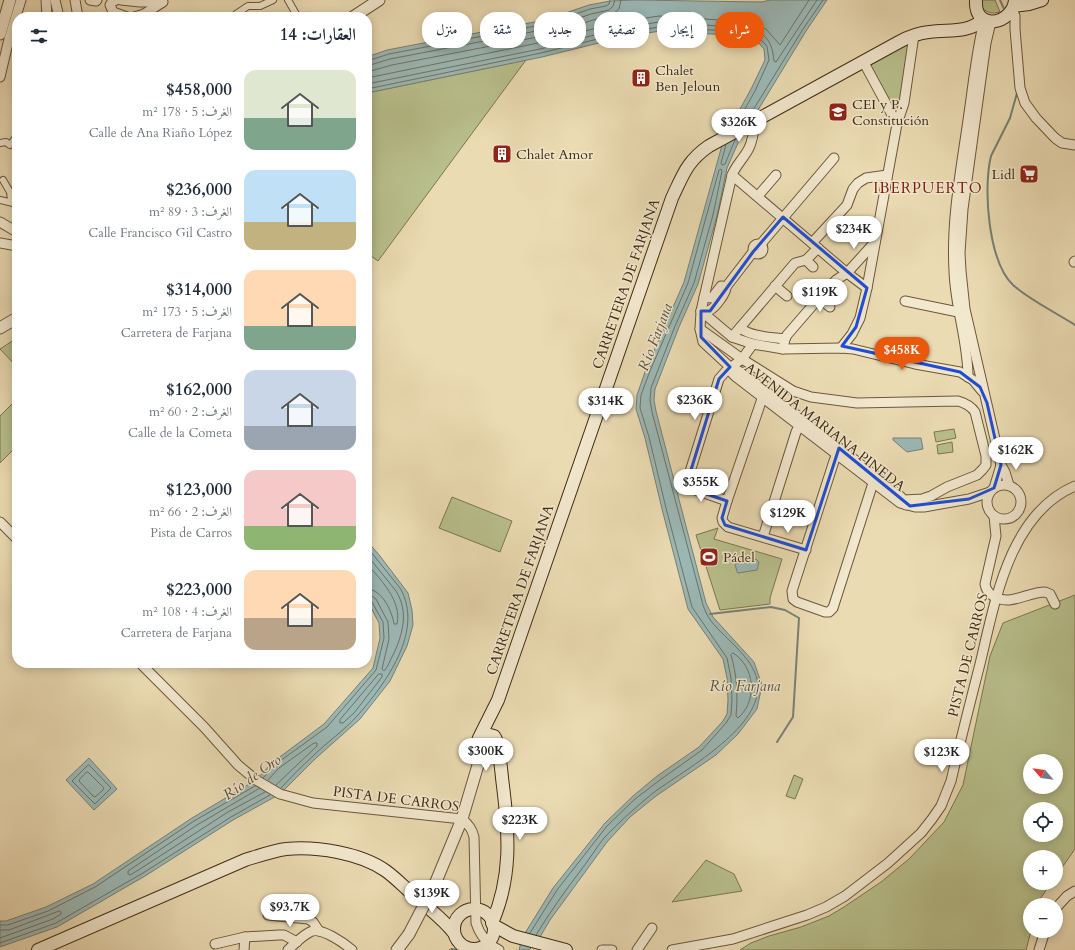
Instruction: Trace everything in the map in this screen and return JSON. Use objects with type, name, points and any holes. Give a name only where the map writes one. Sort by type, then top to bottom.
[{"type":"main road","points":[[1014,5],[1029,4],[1042,0]]},
{"type":"main road","name":"CARRETERA DE FARJANA","points":[[479,738],[498,700],[672,198],[685,170],[691,161],[699,153],[717,142],[863,61],[914,35],[954,30],[983,12],[1014,5]]},
{"type":"main road","name":"CARRETERA DE FARJANA","points":[[486,945],[493,930],[493,924],[506,877],[508,854],[506,807],[497,743],[496,720],[498,700]]},
{"type":"main road","points":[[490,734],[497,743],[494,752],[484,753],[477,745],[479,738],[490,734]]},
{"type":"main road","name":"CARRETERA DE FARJANA","points":[[484,753],[498,769],[502,777]]},
{"type":"main road","points":[[38,950],[245,860],[287,849],[336,852],[363,860],[386,871],[438,916],[454,933],[458,941],[469,949],[513,936]]},
{"type":"main road","points":[[454,933],[454,927],[458,916],[465,911],[479,910],[499,902]]},
{"type":"main road","points":[[479,910],[490,918],[493,924],[513,936],[565,950]]},
{"type":"main road","points":[[438,916],[458,916]]},
{"type":"street","points":[[0,77],[3,36],[10,0]]},
{"type":"street","points":[[15,12],[21,0]]},
{"type":"street","points":[[46,0],[47,12]]},
{"type":"street","points":[[55,0],[58,12]]},
{"type":"street","points":[[75,0],[77,12]]},
{"type":"street","points":[[90,0],[97,0]]},
{"type":"street","points":[[113,12],[110,5],[116,0]]},
{"type":"street","points":[[121,0],[140,2],[164,1]]},
{"type":"street","points":[[239,12],[248,6],[260,6],[273,0]]},
{"type":"street","points":[[288,0],[295,12]]},
{"type":"street","points":[[361,12],[379,0]]},
{"type":"street","points":[[147,12],[164,1]]},
{"type":"street","points":[[1014,5],[1020,88],[1025,103],[1036,118],[1059,142],[1065,145],[1075,146]]},
{"type":"street","points":[[983,12],[1015,28]]},
{"type":"street","points":[[983,12],[980,43],[956,208],[954,231],[954,270],[958,312],[967,349],[968,376],[980,388],[985,397]]},
{"type":"street","points":[[983,12],[986,43],[963,209],[960,253],[965,309],[1001,465],[1010,485]]},
{"type":"street","points":[[3,36],[12,18]]},
{"type":"street","points":[[841,348],[856,327],[860,318],[867,288],[897,124],[904,103],[914,35]]},
{"type":"street","points":[[863,61],[897,124]]},
{"type":"street","name":"AVENIDA MARIANA PINEDA","points":[[753,122],[750,147],[737,164],[732,175],[701,311],[701,337],[706,346],[730,367],[734,375],[784,405],[801,423]]},
{"type":"street","points":[[0,143],[6,142],[10,144],[12,142]]},
{"type":"street","points":[[701,311],[708,311],[714,308],[726,291],[726,287],[753,252],[757,254],[762,253],[763,249],[760,245],[834,158]]},
{"type":"street","points":[[732,175],[847,273],[867,288]]},
{"type":"street","points":[[758,196],[776,175]]},
{"type":"street","points":[[732,337],[795,263],[806,260],[815,245],[847,205],[853,189],[858,183],[866,178],[887,175]]},
{"type":"street","points":[[3,180],[12,197]]},
{"type":"street","points":[[0,200],[12,204]]},
{"type":"street","points":[[0,222],[12,226]]},
{"type":"street","points":[[783,349],[785,339],[819,298],[838,278],[847,273],[875,242]]},
{"type":"street","points":[[0,243],[12,245]]},
{"type":"street","points":[[806,260],[813,267]]},
{"type":"street","points":[[704,298],[712,298],[722,286],[726,287]]},
{"type":"street","points":[[775,286],[787,296]]},
{"type":"street","points":[[819,298],[830,308]]},
{"type":"street","points":[[905,301],[958,312]]},
{"type":"street","points":[[701,311],[732,337],[753,344],[783,349],[853,349],[915,364],[954,371],[968,376],[975,377],[979,373]]},
{"type":"street","points":[[0,328],[12,321]]},
{"type":"street","points":[[740,328],[754,335],[785,339]]},
{"type":"street","points":[[700,329],[742,359],[802,395],[822,400],[858,403],[958,401],[964,402],[972,408],[975,412],[986,461],[983,470],[977,475],[947,487],[931,496],[905,502]]},
{"type":"street","points":[[727,501],[692,489],[688,486],[688,478],[719,379],[730,367],[742,359],[753,344]]},
{"type":"street","points":[[784,405],[793,390]]},
{"type":"street","points":[[763,393],[727,501],[722,518],[723,522],[728,527],[806,550]]},
{"type":"street","name":"AVENIDA MARIANA PINEDA","points":[[763,393],[875,480],[898,502],[905,502],[915,507],[924,507],[968,499],[992,490]]},
{"type":"street","points":[[763,537],[801,423]]},
{"type":"street","points":[[837,451],[792,591],[793,599],[797,602],[825,612],[832,610],[875,480]]},
{"type":"street","points":[[1001,465],[992,490],[988,496],[988,506],[994,516],[996,536],[985,584],[986,589],[996,598],[1003,600],[1011,600],[1043,591],[1050,594],[1055,604]]},
{"type":"street","points":[[992,490],[1002,485],[1010,485],[1019,493],[1021,502],[1018,511],[1014,516],[1001,519],[994,516]]},
{"type":"street","name":"PISTA DE CARROS","points":[[672,950],[733,939],[807,915],[826,907],[845,896],[888,863],[921,833],[941,806],[951,781],[996,598],[1012,552],[1029,524],[1042,509],[1054,498],[1075,486]]},
{"type":"street","name":"AVENIDA MARIANA PINEDA","points":[[968,499],[988,506]]},
{"type":"street","points":[[996,536],[1008,518]]},
{"type":"street","points":[[0,522],[12,534]]},
{"type":"street","name":"PISTA DE CARROS","points":[[145,668],[204,727],[238,765],[256,780],[280,794],[318,804],[462,819],[468,824],[474,837],[479,910],[476,923],[486,945],[499,950]]},
{"type":"street","points":[[398,950],[409,934],[435,884],[462,819],[476,772],[484,753]]},
{"type":"street","points":[[1063,900],[1075,890]]},
{"type":"street","points":[[268,915],[308,919],[313,922],[319,931]]},
{"type":"street","points":[[638,950],[652,928]]},
{"type":"street","points":[[288,950],[309,932],[315,930],[333,937],[352,950]]},
{"type":"street","points":[[215,944],[245,937],[284,935],[297,942]]},
{"type":"street","points":[[244,950],[245,937]]},
{"type":"street","points":[[1039,950],[1043,938]]},
{"type":"street","points":[[602,950],[612,950]]},
{"type":"highlighted area","points":[[783,217],[867,288],[856,327],[842,346],[960,372],[980,387],[987,403],[1001,465],[994,488],[969,499],[910,506],[839,448],[806,550],[725,525],[722,518],[727,501],[692,489],[687,483],[719,379],[730,367],[701,337],[701,311],[710,311],[753,252]]},
{"type":"green space","points":[[981,0],[995,0],[1000,12],[990,13],[986,11],[982,8]]},
{"type":"green space","points":[[914,37],[897,116],[867,62]]},
{"type":"green space","points":[[526,60],[378,261],[372,257],[372,92]]},
{"type":"green space","points":[[12,341],[12,362],[0,349]]},
{"type":"green space","points":[[12,404],[12,451],[0,463],[0,416]]},
{"type":"green space","points":[[954,429],[956,438],[936,442],[934,432]]},
{"type":"green space","points":[[952,442],[953,452],[938,454],[937,445]]},
{"type":"green space","points":[[452,497],[512,521],[500,552],[439,528]]},
{"type":"green space","points":[[718,528],[714,539],[782,559],[770,598],[770,604],[720,610],[696,535]]},
{"type":"green space","points":[[1075,595],[1075,849],[1063,866],[1063,850],[1023,850],[1023,890],[1046,890],[1041,898],[1023,898],[1023,938],[1029,938],[1026,950],[740,950],[751,943],[769,936],[801,927],[829,916],[844,907],[881,882],[909,859],[944,822],[963,785],[990,656],[1003,623]]},
{"type":"green space","points":[[794,775],[803,779],[795,799],[786,796]]},
{"type":"green space","points":[[706,860],[734,874],[742,891],[672,902]]},
{"type":"water","name":"Río Farjana","points":[[635,0],[762,2],[770,0],[827,0],[806,31],[738,143],[727,168],[717,216],[698,284],[679,327],[655,389],[654,400],[656,411],[706,603],[713,617],[754,662],[762,685],[757,709],[738,734],[716,755],[656,796],[630,817],[607,842],[550,920],[537,942],[529,950],[519,950],[522,938],[553,888],[605,823],[633,796],[657,776],[699,747],[723,721],[727,714],[727,678],[723,659],[688,609],[645,438],[636,409],[637,395],[646,369],[684,282],[724,138],[765,60],[763,48],[764,12],[715,12],[715,34],[707,34],[707,12],[657,12],[657,31],[649,33],[649,12],[594,12],[594,44],[586,46],[586,12],[568,12],[589,5],[610,1]]},
{"type":"water","points":[[534,22],[534,48],[578,48],[542,57],[372,92],[372,55],[387,50],[422,43],[422,48],[472,48],[472,34],[480,32],[480,48],[526,48],[526,24]]},
{"type":"water","points":[[893,438],[921,438],[923,449],[907,452],[893,440]]},
{"type":"water","points":[[372,547],[408,593],[412,610],[413,625],[407,646],[390,681],[360,719],[315,759],[280,794],[233,820],[145,876],[57,927],[0,947],[0,921],[6,921],[46,907],[93,884],[192,818],[256,780],[273,762],[324,724],[373,668],[380,638],[379,623],[372,610]]},
{"type":"water","points":[[756,559],[759,562],[757,570],[737,572],[735,564],[738,562]]},
{"type":"water","points":[[89,758],[117,789],[94,810],[66,780]]},
{"type":"waterway","points":[[1000,0],[1005,11]]},
{"type":"waterway","points":[[1017,93],[1010,118],[991,156],[988,205],[993,242],[998,259],[1005,274],[1013,285],[1035,301],[1075,325]]},
{"type":"waterway","points":[[710,614],[771,607],[785,610],[799,618],[793,717],[777,742]]},
{"type":"waterway","points":[[450,950],[457,950]]},
{"type":"place","name":"Chalet Ben Jeloun","points":[[641,78]]},
{"type":"place","name":"CEI y P. Constitución","points":[[838,112]]},
{"type":"place","name":"Chalet Amor","points":[[502,154]]},
{"type":"place","name":"Lidl","points":[[1029,174]]},
{"type":"place","name":"Pádel","points":[[709,557]]},
{"type":"district","name":"IBERPUERTO","points":[[928,188]]},
{"type":"water label","name":"Río de Oro","points":[[252,777]]}]
